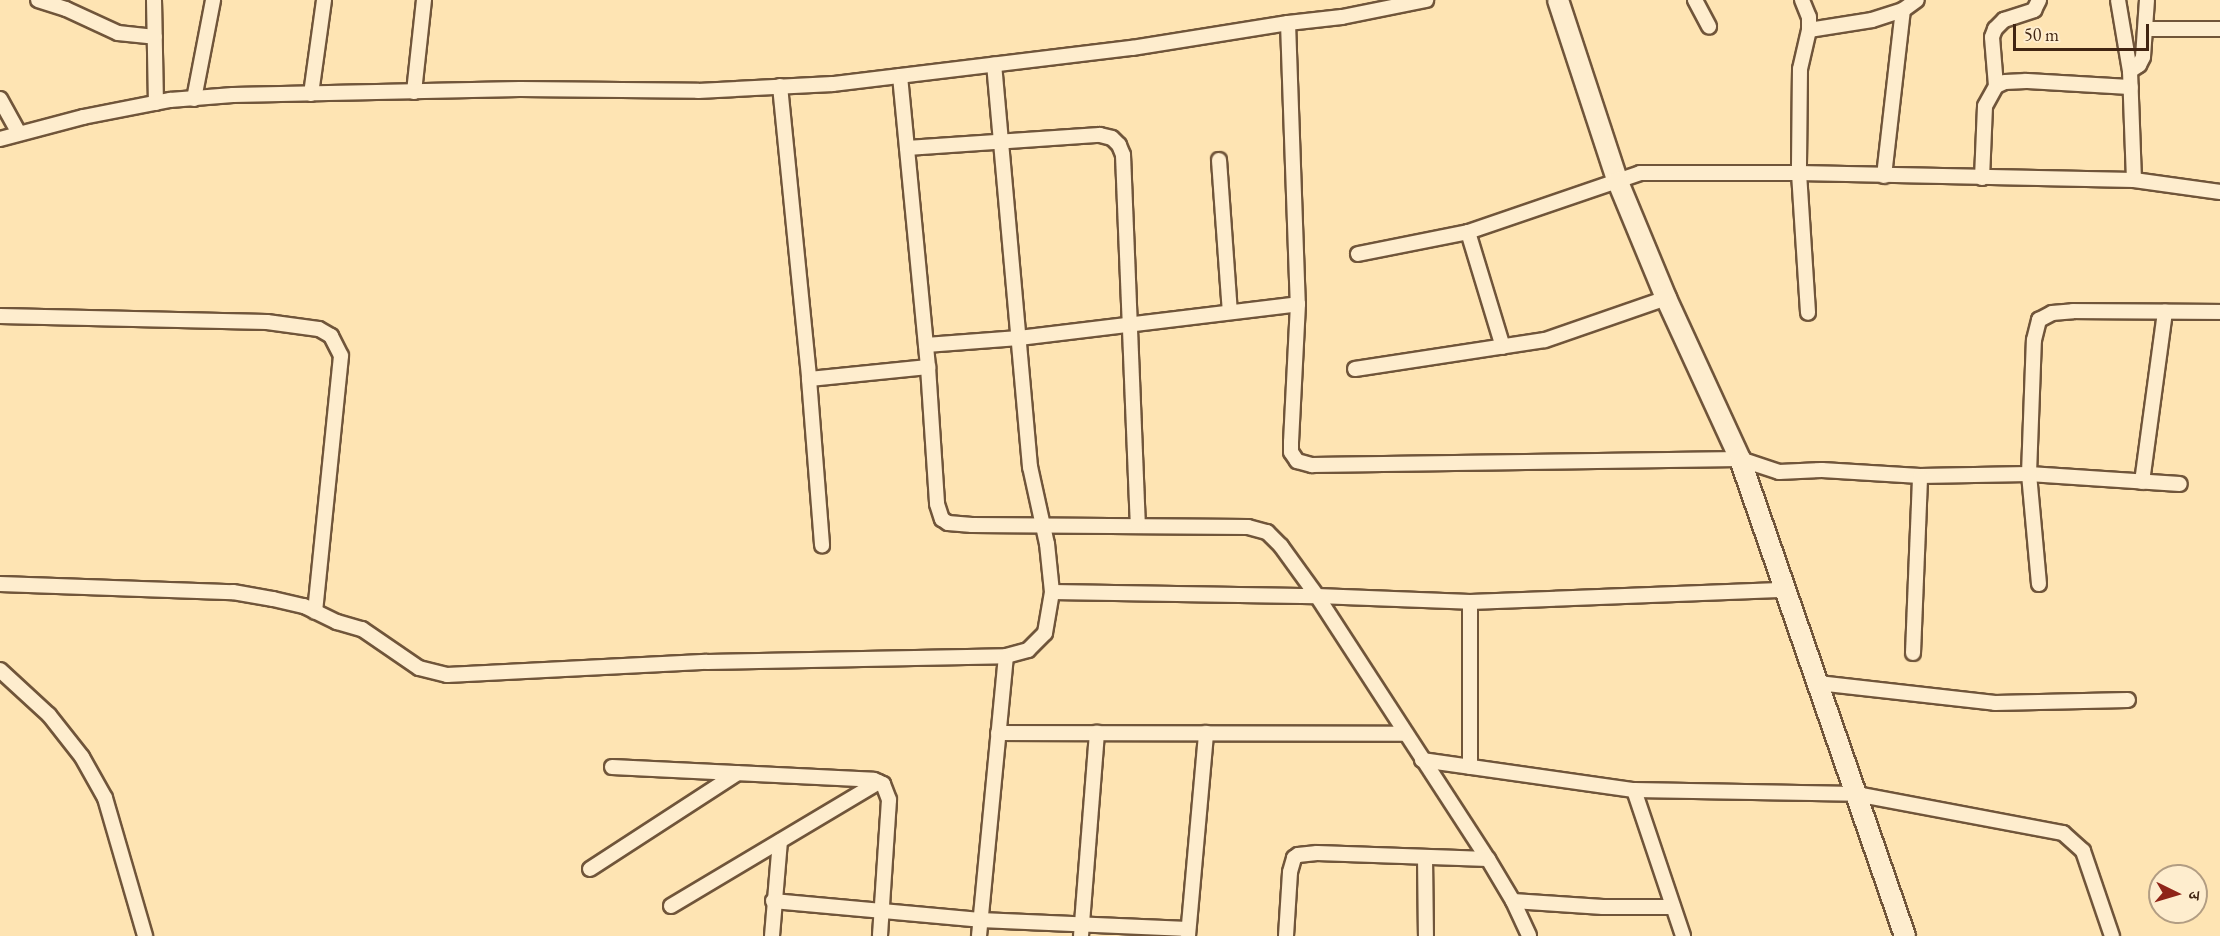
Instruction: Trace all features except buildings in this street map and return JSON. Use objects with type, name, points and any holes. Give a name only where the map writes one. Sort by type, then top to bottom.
[{"type":"street","points":[[38,0],[66,9],[118,33],[155,37]]},
{"type":"street","points":[[154,0],[156,103]]},
{"type":"street","points":[[194,99],[213,0]]},
{"type":"street","points":[[311,94],[324,0]]},
{"type":"street","points":[[414,92],[424,0]]},
{"type":"street","points":[[0,139],[156,103],[194,99],[520,89],[698,91],[900,76],[1132,48],[1288,23],[1342,17],[1426,0]]},
{"type":"street","points":[[1558,0],[1618,182],[1666,298],[1740,459],[1905,936]]},
{"type":"street","points":[[1695,0],[1709,26]]},
{"type":"street","points":[[1802,0],[1809,18],[1809,30],[1800,69],[1799,173],[1808,313]]},
{"type":"street","points":[[1809,30],[1861,22],[1903,10],[1917,0]]},
{"type":"street","points":[[1982,178],[1985,106],[1996,86],[1992,37],[1995,29],[2004,20],[2034,10],[2039,0]]},
{"type":"street","points":[[2118,0],[2130,71],[2134,180]]},
{"type":"street","points":[[2130,71],[2141,62],[2147,0]]},
{"type":"street","points":[[1884,176],[1903,10]]},
{"type":"street","points":[[1288,23],[1298,304],[1291,442],[1293,458],[1302,463],[1312,465],[1740,459],[1779,472],[1822,470],[1920,476],[2029,474],[2180,484]]},
{"type":"street","points":[[2146,29],[2220,29]]},
{"type":"street","points":[[0,584],[233,592],[273,599],[351,626],[419,668],[434,674],[460,676],[707,662],[1006,656],[1028,650],[1045,633],[1052,592],[1047,544],[1030,467],[994,65]]},
{"type":"street","points":[[900,76],[928,368],[937,504],[942,519],[956,524],[1258,528],[1281,546],[1317,596],[1488,859],[1513,901],[1528,936]]},
{"type":"street","points":[[1996,86],[2005,82],[2026,81],[2131,87]]},
{"type":"street","points":[[780,86],[809,379],[822,545]]},
{"type":"street","points":[[0,99],[19,133]]},
{"type":"street","points":[[907,148],[1100,135],[1112,138],[1119,145],[1123,155],[1138,526]]},
{"type":"street","points":[[1219,160],[1230,312]]},
{"type":"street","points":[[1358,254],[1468,232],[1640,173],[1799,173],[2134,180],[2220,192]]},
{"type":"street","points":[[1468,232],[1503,347]]},
{"type":"street","points":[[1355,369],[1545,340],[1666,298]]},
{"type":"street","points":[[926,345],[1019,338],[1298,304]]},
{"type":"street","points":[[2039,584],[2029,474],[2034,340],[2039,320],[2052,313],[2073,311],[2220,312]]},
{"type":"street","points":[[2142,482],[2165,312]]},
{"type":"street","points":[[0,316],[267,322],[319,329],[332,336],[341,356],[315,612]]},
{"type":"street","points":[[809,379],[928,368]]},
{"type":"street","points":[[1913,653],[1920,476]]},
{"type":"street","points":[[1052,592],[1317,596],[1470,602],[1786,590]]},
{"type":"street","points":[[1470,602],[1470,767]]},
{"type":"street","points":[[979,936],[1006,656]]},
{"type":"street","points":[[0,670],[49,715],[82,757],[105,798],[146,936]]},
{"type":"street","points":[[1818,683],[1995,703],[2128,700]]},
{"type":"street","points":[[998,733],[1405,734]]},
{"type":"street","points":[[1082,930],[1097,733]]},
{"type":"street","points":[[773,901],[1082,930],[1188,932],[1206,733]]},
{"type":"street","points":[[1422,760],[1634,789],[1856,794],[2063,833],[2083,851],[2112,936]]},
{"type":"street","points":[[612,767],[879,782],[886,788],[889,800],[880,936]]},
{"type":"street","points":[[590,868],[738,773]]},
{"type":"street","points":[[671,906],[879,782]]},
{"type":"street","points":[[1634,789],[1683,936]]},
{"type":"street","points":[[772,936],[773,901],[780,841]]},
{"type":"street","points":[[1286,936],[1290,872],[1294,858],[1298,855],[1317,853],[1488,859]]},
{"type":"street","points":[[1425,856],[1426,936]]},
{"type":"street","points":[[1513,901],[1603,907],[1673,907]]}]
